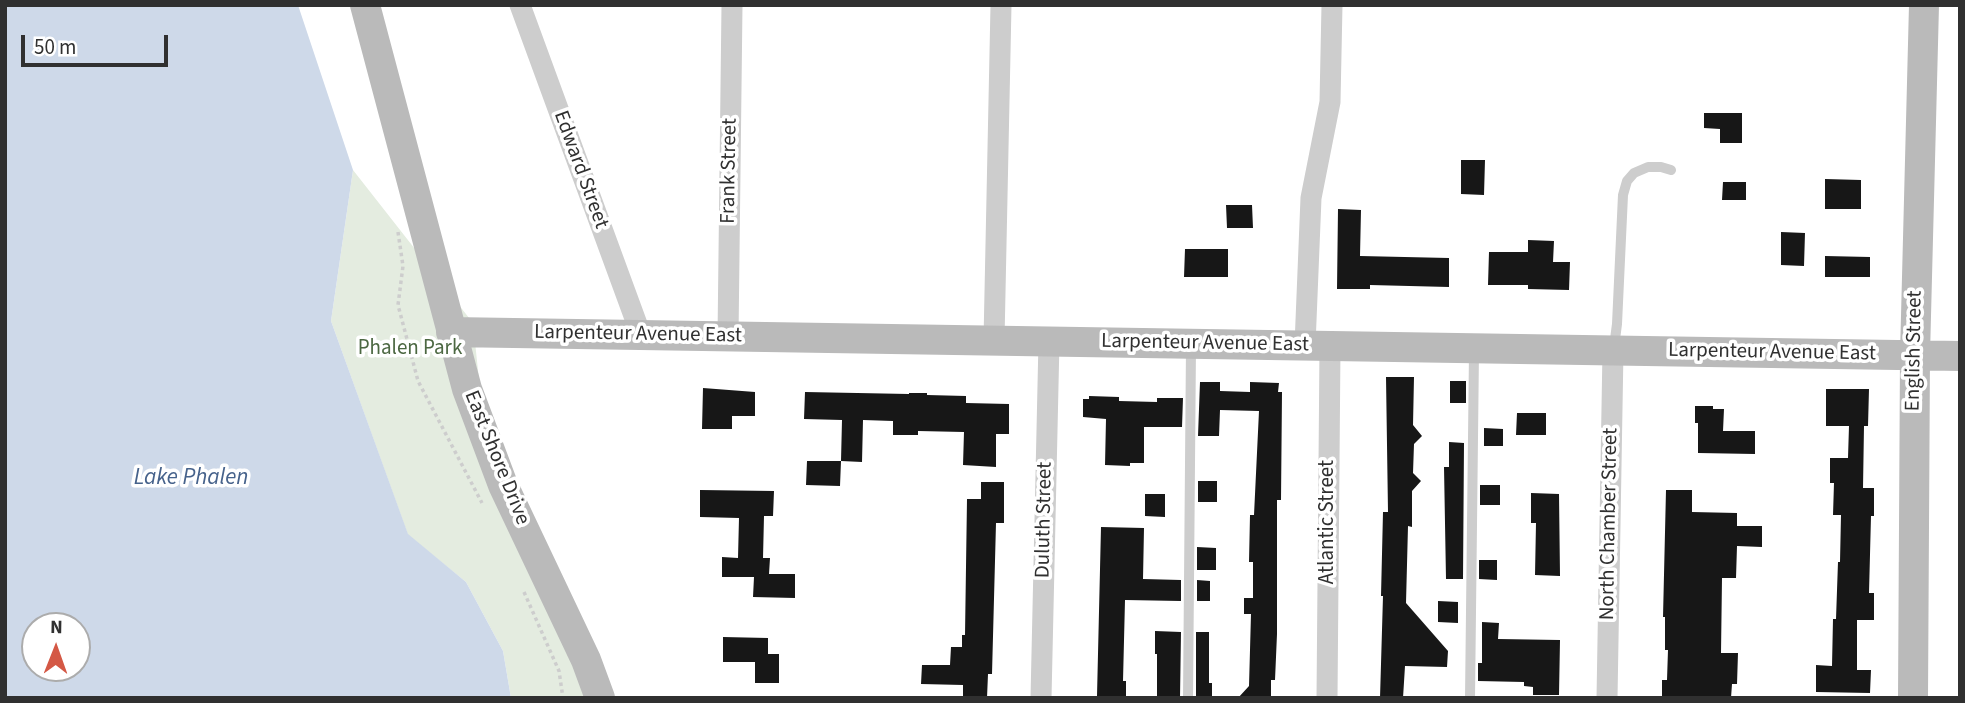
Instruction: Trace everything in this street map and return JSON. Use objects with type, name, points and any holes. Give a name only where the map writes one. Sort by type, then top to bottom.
[{"type":"street","name":"East Shore Drive","points":[[365,5],[374,30],[467,389],[503,485],[586,660],[600,698]]},
{"type":"street","name":"Edward Street","points":[[520,5],[641,335]]},
{"type":"street","name":"Frank Street","points":[[728,337],[733,5]]},
{"type":"street","points":[[994,340],[1001,5]]},
{"type":"street","name":"Atlantic Street","points":[[1327,698],[1318,346],[1311,198],[1330,102],[1332,5]]},
{"type":"street","name":"English Street","points":[[1913,698],[1915,355],[1924,5]]},
{"type":"street","name":"Larpenteur Avenue East","points":[[451,332],[1960,356]]},
{"type":"street","name":"Duluth Street","points":[[1041,698],[1049,341]]},
{"type":"street","name":"North Chamber Street","points":[[1607,698],[1613,349]]},
{"type":"lane","points":[[1613,349],[1618,324],[1623,195],[1634,173],[1648,167],[1671,170]]},
{"type":"lane","points":[[1188,698],[1191,343]]},
{"type":"lane","points":[[1470,698],[1474,347]]},
{"type":"green space","name":"Phalen Park","points":[[353,170],[473,323],[490,484],[580,672],[584,698],[511,698],[503,651],[466,582],[408,535],[331,321]]},
{"type":"water","name":"Lake Phalen","points":[[5,5],[298,5],[353,170],[331,321],[408,534],[466,582],[503,651],[511,698],[5,698]]},
{"type":"building","points":[[1704,113],[1742,113],[1742,143],[1720,143],[1720,129],[1704,128]]},
{"type":"building","points":[[1461,160],[1485,160],[1484,195],[1461,194]]},
{"type":"building","points":[[1825,179],[1861,180],[1861,209],[1825,209]]},
{"type":"building","points":[[1723,182],[1746,182],[1746,200],[1722,200]]},
{"type":"building","points":[[1226,205],[1252,205],[1253,228],[1227,228]]},
{"type":"building","points":[[1338,209],[1361,210],[1360,256],[1449,258],[1449,287],[1370,285],[1370,289],[1337,289]]},
{"type":"building","points":[[1781,232],[1805,233],[1804,266],[1781,265]]},
{"type":"building","points":[[1528,240],[1554,241],[1553,262],[1570,262],[1569,290],[1528,289],[1528,285],[1488,285],[1489,252],[1528,252]]},
{"type":"building","points":[[1185,249],[1228,249],[1228,277],[1184,277]]},
{"type":"building","points":[[1825,256],[1870,257],[1870,277],[1825,277]]},
{"type":"building","points":[[1386,377],[1414,377],[1413,425],[1422,436],[1414,444],[1413,473],[1421,481],[1412,491],[1412,527],[1408,526],[1406,603],[1448,651],[1447,667],[1405,666],[1403,698],[1380,698],[1383,512],[1388,512]]},
{"type":"building","points":[[1450,381],[1466,381],[1466,403],[1450,403]]},
{"type":"building","points":[[1200,382],[1220,382],[1220,391],[1250,392],[1250,382],[1279,383],[1278,392],[1282,392],[1281,500],[1277,500],[1277,634],[1275,680],[1271,680],[1271,698],[1238,698],[1249,686],[1251,614],[1244,614],[1244,598],[1253,598],[1253,562],[1249,562],[1250,515],[1254,515],[1259,411],[1220,410],[1219,436],[1198,436]]},
{"type":"building","points":[[703,388],[755,392],[755,416],[732,416],[732,429],[702,429]]},
{"type":"building","points":[[1826,389],[1869,389],[1868,426],[1864,426],[1863,488],[1874,488],[1869,593],[1874,593],[1874,620],[1857,620],[1857,670],[1871,670],[1870,693],[1816,692],[1816,665],[1832,666],[1833,619],[1836,619],[1840,562],[1841,515],[1833,515],[1834,483],[1830,483],[1830,458],[1848,458],[1849,426],[1826,426]]},
{"type":"building","points":[[805,392],[927,393],[966,396],[966,403],[1009,404],[1009,434],[996,434],[996,467],[963,465],[964,432],[918,431],[918,435],[893,435],[893,421],[863,420],[862,462],[841,461],[842,420],[804,419]]},
{"type":"building","points":[[1089,396],[1119,397],[1119,401],[1157,402],[1157,398],[1183,398],[1182,427],[1144,427],[1144,463],[1130,463],[1130,466],[1105,465],[1106,419],[1083,417],[1083,399],[1089,399]]},
{"type":"building","points":[[1695,406],[1724,409],[1723,431],[1755,431],[1755,454],[1698,453]]},
{"type":"building","points":[[1517,413],[1546,413],[1546,435],[1516,435]]},
{"type":"building","points":[[1484,428],[1503,429],[1503,446],[1484,446]]},
{"type":"building","points":[[1449,442],[1464,443],[1463,579],[1446,579],[1444,467],[1449,467]]},
{"type":"building","points":[[807,461],[841,461],[840,486],[806,485]]},
{"type":"building","points":[[1198,481],[1217,481],[1217,502],[1198,502]]},
{"type":"building","points":[[981,482],[1004,482],[1004,523],[996,523],[992,674],[988,674],[987,698],[963,698],[963,685],[921,684],[922,665],[950,665],[951,647],[962,647],[962,635],[965,635],[967,499],[981,499]]},
{"type":"building","points":[[1480,485],[1500,485],[1500,505],[1480,505]]},
{"type":"building","points":[[700,490],[774,491],[773,516],[764,516],[763,558],[770,558],[769,574],[795,574],[795,598],[753,597],[754,577],[722,577],[722,557],[738,558],[739,518],[700,517]]},
{"type":"building","points":[[1666,490],[1692,490],[1692,512],[1737,513],[1737,526],[1762,526],[1762,547],[1737,546],[1736,578],[1722,578],[1721,653],[1738,653],[1737,684],[1732,684],[1731,698],[1662,698],[1662,680],[1667,680],[1668,650],[1665,650],[1663,617]]},
{"type":"building","points":[[1531,493],[1559,494],[1560,576],[1535,575],[1536,523],[1531,523]]},
{"type":"building","points":[[1145,494],[1165,494],[1165,517],[1145,516]]},
{"type":"building","points":[[1101,527],[1144,528],[1143,579],[1181,580],[1181,601],[1125,600],[1123,681],[1126,681],[1126,698],[1097,696]]},
{"type":"building","points":[[1197,547],[1216,548],[1216,570],[1197,570]]},
{"type":"building","points":[[1479,560],[1497,560],[1497,580],[1479,579]]},
{"type":"building","points":[[1197,580],[1210,581],[1210,601],[1197,601]]},
{"type":"building","points":[[1438,601],[1458,602],[1458,623],[1438,622]]},
{"type":"building","points":[[1482,622],[1499,623],[1498,639],[1560,640],[1559,695],[1533,695],[1533,687],[1524,686],[1524,682],[1478,681],[1478,663],[1482,663]]},
{"type":"building","points":[[1155,631],[1181,632],[1180,698],[1157,698]]},
{"type":"building","points":[[1196,632],[1209,632],[1209,683],[1212,683],[1212,698],[1196,698]]},
{"type":"building","points":[[723,637],[768,638],[768,654],[779,654],[779,683],[755,683],[755,662],[723,662]]}]
